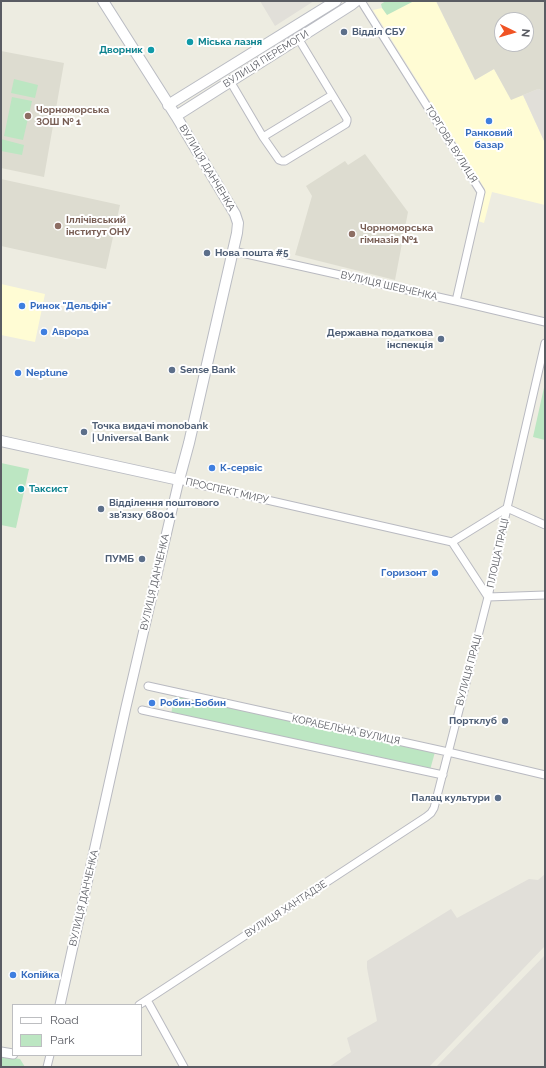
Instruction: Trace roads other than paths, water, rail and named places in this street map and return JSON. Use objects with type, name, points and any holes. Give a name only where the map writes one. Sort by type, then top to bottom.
[{"type":"main road","name":"ВУЛИЦЯ ДАНЧЕНКА","points":[[103,1],[176,116],[235,214],[238,223],[233,251],[179,480]]},
{"type":"main road","name":"ВУЛИЦЯ ПЕРЕМОГИ","points":[[168,105],[336,1]]},
{"type":"main road","name":"ВУЛИЦЯ ПЕРЕМОГИ","points":[[176,116],[356,1]]},
{"type":"main road","name":"ПРОСПЕКТ МИРУ","points":[[1,442],[179,480]]},
{"type":"street","name":"ТОРГОВА ВУЛИЦЯ","points":[[361,1],[481,192],[456,301]]},
{"type":"street","points":[[230,81],[279,160],[285,161],[346,124],[347,119],[298,38]]},
{"type":"street","points":[[263,136],[332,95]]},
{"type":"street","name":"ВУЛИЦЯ ШЕВЧЕНКА","points":[[233,251],[545,322]]},
{"type":"street","points":[[545,343],[507,508],[545,525]]},
{"type":"street","name":"ПРОСПЕКТ МИРУ","points":[[179,480],[452,542]]},
{"type":"street","name":"ВУЛИЦЯ ДАНЧЕНКА","points":[[60,1004],[126,707],[179,480]]},
{"type":"street","name":"ПЛОЩА ПРАЦІ","points":[[488,597],[452,542],[507,508]]},
{"type":"street","name":"ПЛОЩА ПРАЦІ","points":[[488,597],[507,508]]},
{"type":"street","points":[[488,597],[545,595]]},
{"type":"street","name":"ВУЛИЦЯ ПРАЦІ","points":[[431,813],[434,808],[443,775],[488,597]]},
{"type":"street","name":"КОРАБЕЛЬНА ВУЛИЦЯ","points":[[148,686],[448,752],[545,775]]},
{"type":"street","points":[[142,710],[443,775]]},
{"type":"street","name":"ВУЛИЦЯ ХАНТАДЗЕ","points":[[141,1004],[420,822],[431,813]]},
{"type":"street","points":[[147,1000],[184,1067]]},
{"type":"street","points":[[1,1052],[12,1054]]},
{"type":"street","points":[[47,1067],[50,1056]]},
{"type":"place","name":"Відділ СБУ","points":[[344,32]]},
{"type":"place","name":"Міська лазня","points":[[190,42]]},
{"type":"place","name":"Дворник","points":[[151,50]]},
{"type":"place","name":"Чорноморська ЗОШ № 1","points":[[28,116]]},
{"type":"place","name":"Ранковий базар","points":[[489,121]]},
{"type":"place","name":"Іллічівський інститут ОНУ","points":[[58,226]]},
{"type":"place","name":"Чорноморська гімназія №1","points":[[352,234]]},
{"type":"place","name":"Нова пошта #5","points":[[207,253]]},
{"type":"place","name":"Ринок \"Дельфін\"","points":[[22,306]]},
{"type":"place","name":"Аврора","points":[[44,332]]},
{"type":"place","name":"Державна податкова інспекція","points":[[441,339]]},
{"type":"place","name":"Sense Bank","points":[[172,370]]},
{"type":"place","name":"Neptune","points":[[18,373]]},
{"type":"place","name":"Точка видачі monobank | Universal Bank","points":[[84,432]]},
{"type":"place","name":"К-сервіс","points":[[212,468]]},
{"type":"place","name":"Таксист","points":[[21,489]]},
{"type":"place","name":"Відділення поштового зв'язку 68001","points":[[101,509]]},
{"type":"place","name":"ПУМБ","points":[[142,559]]},
{"type":"place","name":"Горизонт","points":[[435,573]]},
{"type":"place","name":"Робин-Бобин","points":[[152,703]]},
{"type":"place","name":"Портклуб","points":[[505,721]]},
{"type":"place","name":"Палац культури","points":[[498,798]]},
{"type":"place","name":"Копійка","points":[[13,975]]}]
